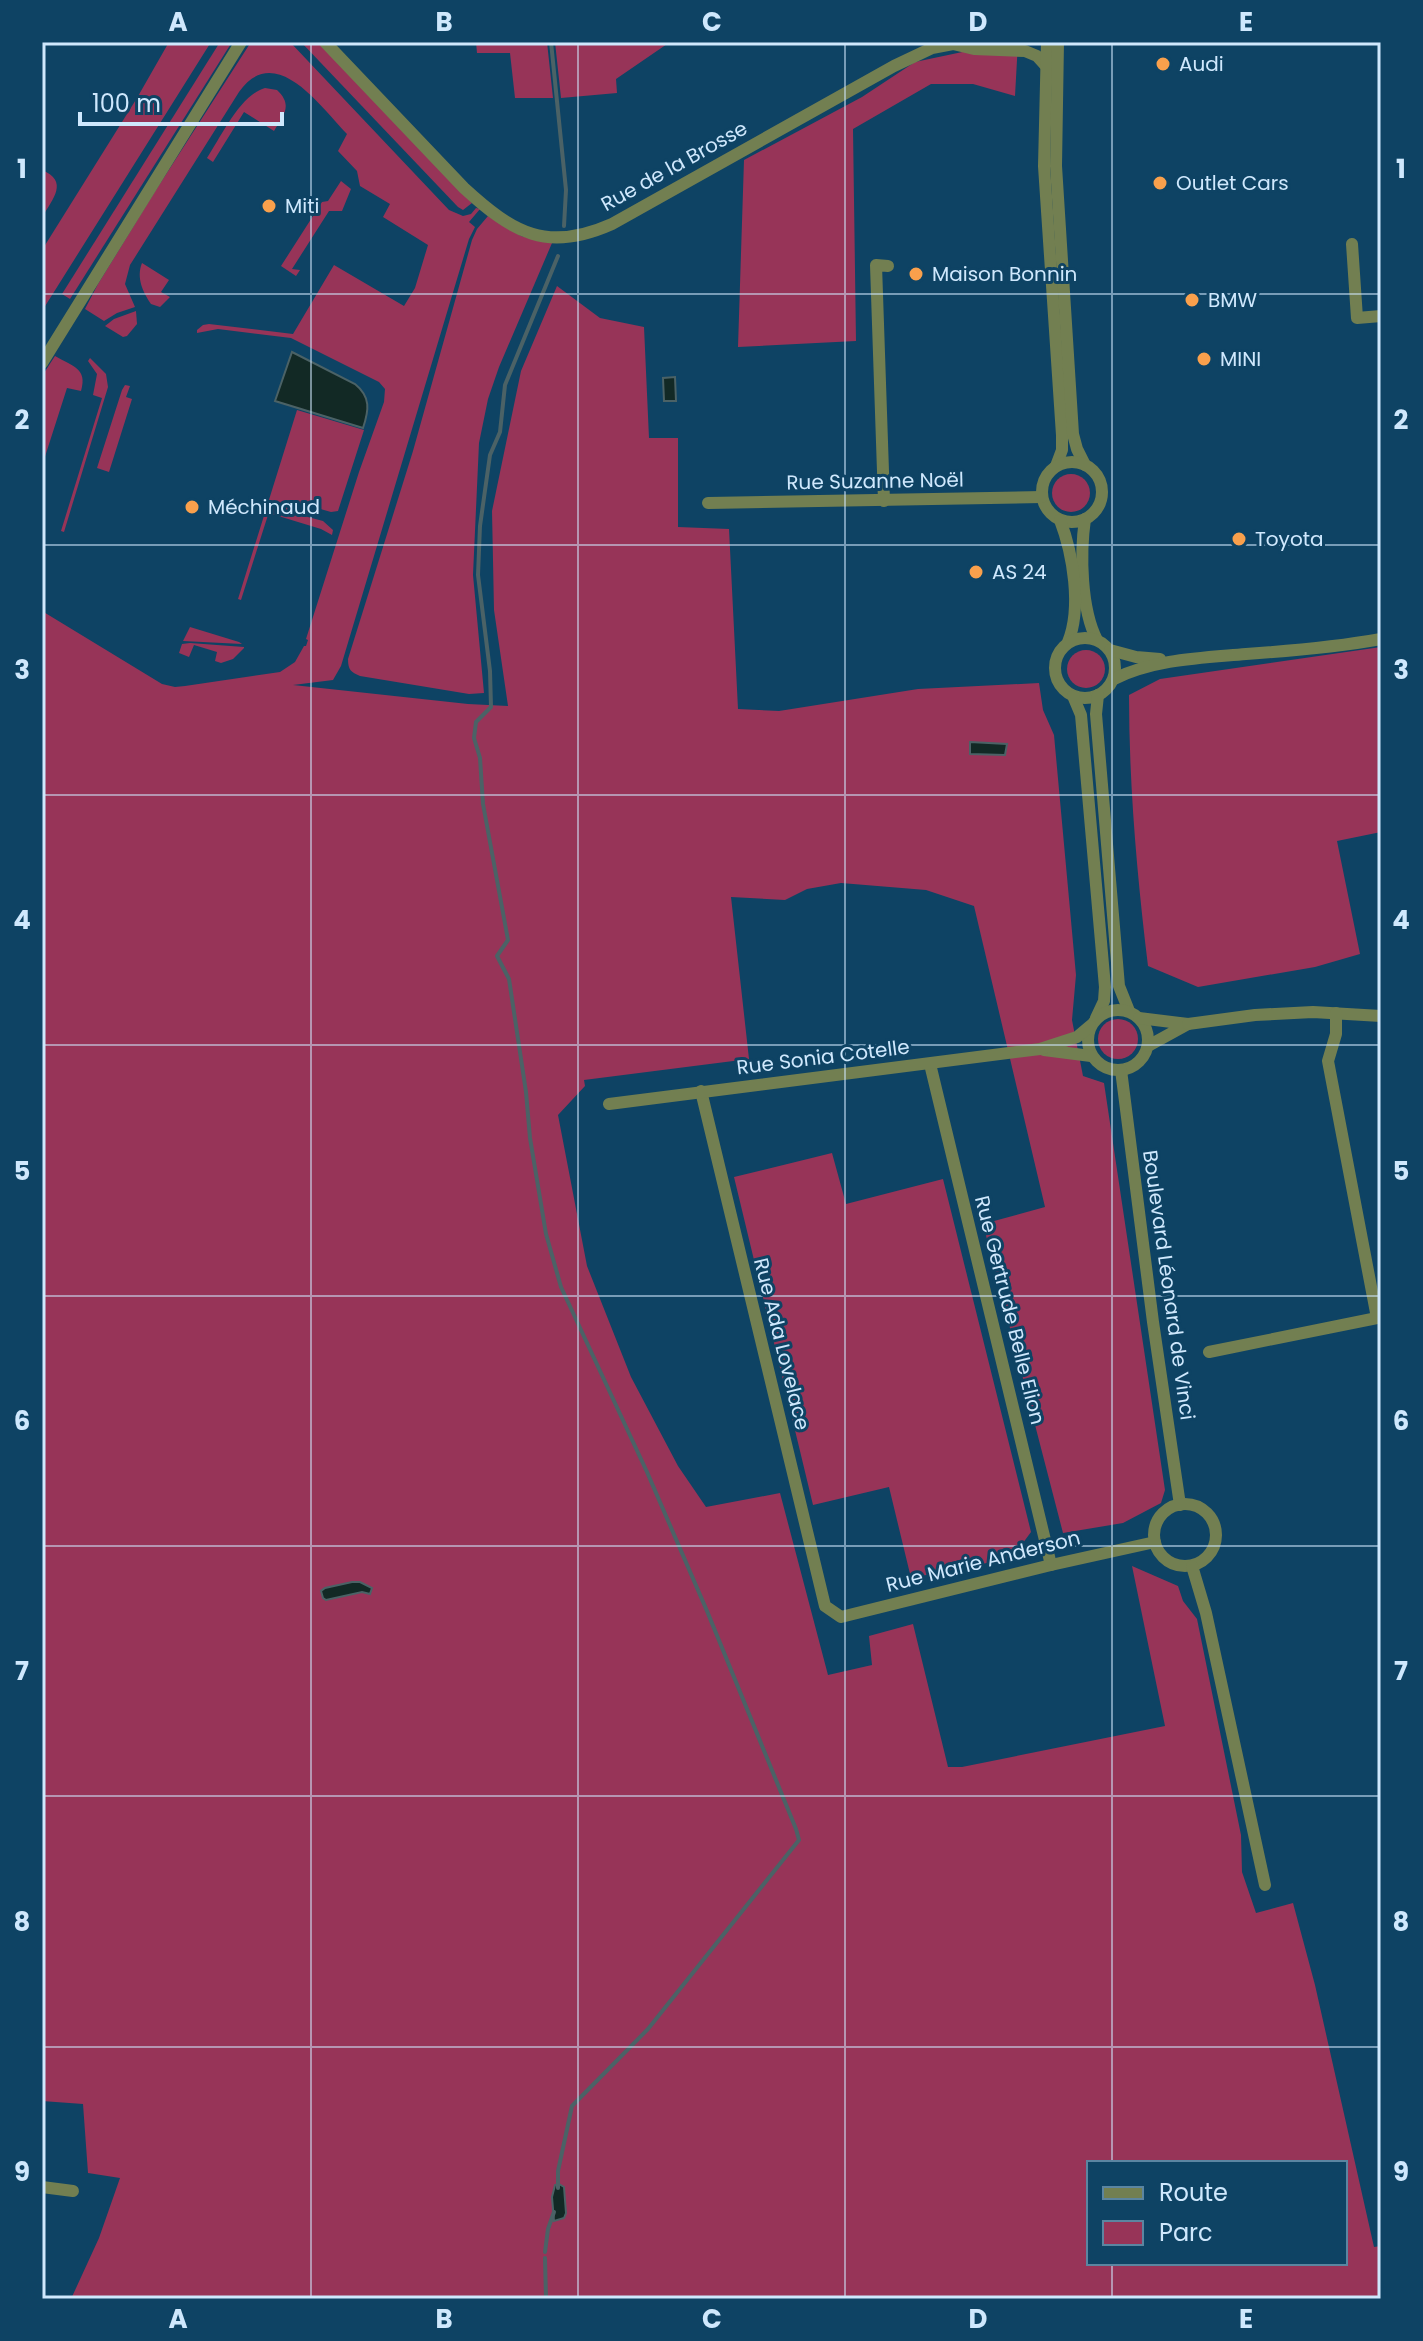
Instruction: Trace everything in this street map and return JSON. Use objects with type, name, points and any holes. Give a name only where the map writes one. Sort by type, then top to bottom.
[{"type":"street","points":[[42,363],[241,42]]},
{"type":"street","name":"Rue de la Brosse","points":[[325,42],[488,210],[515,228],[556,238],[590,233],[612,224],[923,51],[955,43],[974,49],[1025,51],[1037,56],[1046,66]]},
{"type":"street","points":[[1047,42],[1044,166],[1062,450],[1056,466],[1044,480],[1042,497],[1045,507],[1060,520],[1069,543],[1075,625],[1068,642],[1056,657],[1054,668],[1063,690],[1085,699],[1107,690],[1114,679],[1116,666],[1110,650]]},
{"type":"street","points":[[1058,42],[1056,166],[1073,434],[1077,449],[1085,465],[1100,481],[1102,492],[1094,513],[1073,523],[1060,520]]},
{"type":"street","points":[[1352,244],[1357,318],[1381,316]]},
{"type":"street","points":[[884,501],[876,265],[888,266]]},
{"type":"street","points":[[1056,466],[1071,462],[1085,465]]},
{"type":"street","name":"Rue Suzanne Noël","points":[[708,503],[1042,497]]},
{"type":"street","points":[[1085,519],[1082,542],[1086,610],[1097,640]]},
{"type":"street","points":[[1068,642],[1085,637],[1097,640],[1110,650],[1172,661],[1306,650],[1381,639]]},
{"type":"street","points":[[1114,679],[1172,661]]},
{"type":"street","points":[[1073,696],[1081,715],[1105,987],[1104,1001],[1093,1022],[1087,1045],[1091,1056],[1099,1064],[1121,1070],[1138,1062],[1148,1046],[1145,1026],[1134,1014],[1119,986],[1096,714],[1098,695]]},
{"type":"street","points":[[1040,1049],[1077,1037],[1112,1009],[1188,1024],[1255,1015],[1313,1012],[1381,1016]]},
{"type":"street","points":[[1209,1352],[1377,1318],[1328,1061],[1336,1034],[1336,1013]]},
{"type":"street","points":[[1148,1046],[1188,1024]]},
{"type":"street","points":[[1040,1049],[1091,1056]]},
{"type":"street","name":"Rue Sonia Cotelle","points":[[609,1104],[1040,1049]]},
{"type":"street","name":"Rue Gertrude Belle Elion","points":[[930,1064],[1051,1565]]},
{"type":"street","name":"Boulevard Léonard de Vinci","points":[[1121,1070],[1180,1505]]},
{"type":"street","name":"Rue Ada Lovelace","points":[[701,1091],[825,1606]]},
{"type":"street","points":[[1188,1504],[1205,1511],[1216,1534],[1212,1550],[1200,1563],[1192,1566],[1168,1561],[1155,1542],[1158,1521],[1167,1510],[1180,1505],[1188,1504]]},
{"type":"street","name":"Rue Marie Anderson","points":[[825,1606],[841,1617],[1155,1542]]},
{"type":"street","points":[[1192,1566],[1206,1613],[1265,1885]]},
{"type":"street","points":[[42,2187],[73,2191]]},
{"type":"green space","points":[[169,42],[211,42],[42,311],[42,250]]},
{"type":"green space","points":[[220,42],[232,42],[70,299],[62,294]]},
{"type":"green space","points":[[251,42],[290,42],[449,210],[463,216],[471,214],[476,208],[480,209],[469,222],[475,227],[341,666],[333,680],[293,685],[508,706],[494,610],[492,511],[521,371],[557,286],[600,318],[644,327],[649,438],[678,438],[678,527],[729,529],[738,709],[779,711],[918,689],[1039,683],[1043,710],[1054,735],[1076,975],[1072,1020],[1083,1076],[1104,1083],[1165,1490],[1161,1503],[1123,1523],[1063,1533],[983,1224],[1045,1207],[974,906],[926,890],[841,883],[807,889],[785,900],[731,897],[749,1059],[584,1080],[585,1086],[558,1115],[587,1266],[631,1377],[678,1466],[706,1507],[780,1493],[828,1675],[872,1665],[869,1636],[913,1624],[948,1767],[962,1767],[1165,1726],[1132,1566],[1178,1586],[1183,1601],[1197,1619],[1241,1835],[1242,1872],[1256,1913],[1293,1903],[1315,1985],[1374,2247],[1381,2246],[1381,2299],[71,2299],[99,2238],[120,2178],[88,2173],[83,2104],[42,2101],[42,611],[162,684],[175,687],[280,672],[295,662],[308,640],[359,472],[384,402],[385,389],[379,382],[291,338],[218,329],[197,333],[197,330],[209,324],[293,334],[334,265],[404,306],[415,288],[428,245],[383,217],[390,204],[360,186],[357,171],[338,151],[347,134],[296,83],[282,75],[267,73],[253,78],[239,92],[130,265],[125,284],[135,307],[104,321],[85,309]]},
{"type":"green space","points":[[301,42],[318,42],[472,203],[463,210],[458,207]]},
{"type":"green space","points":[[476,42],[547,42],[553,98],[515,98],[510,53],[477,53]]},
{"type":"green space","points":[[555,42],[670,42],[616,79],[617,93],[561,98]]},
{"type":"green space","points":[[966,42],[1018,42],[1015,96],[973,84],[931,84],[853,129],[856,341],[738,347],[744,160],[862,97],[915,62],[967,51]]},
{"type":"green space","points":[[265,88],[277,90],[285,100],[284,115],[274,131],[244,112],[213,162],[207,158],[239,108]]},
{"type":"green space","points":[[42,170],[55,179],[57,185],[42,217]]},
{"type":"green space","points":[[341,181],[351,189],[342,211],[329,211],[292,269],[300,270],[296,276],[281,266],[322,202],[328,201]]},
{"type":"green space","points":[[488,216],[521,236],[552,243],[499,367],[488,399],[479,443],[473,575],[484,693],[469,694],[360,676],[351,670],[348,659],[413,451],[472,240]]},
{"type":"green space","points":[[142,263],[169,280],[161,292],[170,297],[160,307],[151,304],[143,290],[140,279]]},
{"type":"green space","points":[[136,311],[137,324],[127,336],[123,337],[105,326],[114,319]]},
{"type":"green space","points":[[55,356],[77,369],[83,383],[81,391],[67,388],[42,466],[42,376]]},
{"type":"green space","points":[[90,358],[106,374],[108,387],[64,532],[61,531],[102,398],[93,395],[97,374],[88,361]]},
{"type":"green space","points":[[125,385],[130,386],[126,397],[132,399],[109,472],[97,468]]},
{"type":"green space","points":[[297,410],[364,430],[338,511],[331,512],[292,501],[289,512],[323,521],[333,530],[332,535],[321,529],[268,515],[241,600],[238,599]]},
{"type":"green space","points":[[1071,474],[1085,479],[1090,493],[1085,507],[1071,512],[1057,507],[1052,493],[1057,479]]},
{"type":"green space","points":[[190,627],[239,642],[242,644],[183,641]]},
{"type":"green space","points":[[182,644],[244,648],[233,659],[221,663],[215,661],[217,652],[194,645],[189,657],[179,653]]},
{"type":"green space","points":[[1381,647],[1381,832],[1337,841],[1360,954],[1315,967],[1198,987],[1148,966],[1134,830],[1129,695],[1160,679]]},
{"type":"green space","points":[[1086,650],[1100,655],[1105,669],[1100,683],[1086,688],[1072,683],[1067,669],[1072,655]]},
{"type":"green space","points":[[1118,1019],[1132,1025],[1138,1039],[1132,1053],[1118,1059],[1104,1053],[1098,1039],[1104,1025]]},
{"type":"green space","points":[[832,1153],[846,1204],[943,1179],[1031,1532],[1012,1558],[911,1578],[889,1487],[813,1505],[734,1177]]},
{"type":"shaded area","points":[[292,352],[360,389],[367,404],[363,428],[275,401]]},
{"type":"shaded area","points":[[675,377],[676,401],[664,401],[663,378]]},
{"type":"shaded area","points":[[970,742],[1007,744],[1005,755],[970,754]]},
{"type":"shaded area","points":[[352,1582],[372,1588],[370,1594],[362,1592],[326,1600],[323,1598],[321,1591],[325,1588]]},
{"type":"shaded area","points":[[555,2185],[564,2187],[566,2213],[564,2218],[554,2221],[552,2197]]},
{"type":"waterway","points":[[551,42],[566,190],[564,226]]},
{"type":"waterway","points":[[558,256],[505,385],[500,432],[490,455],[480,526],[478,575],[490,671],[491,707],[476,722],[474,738],[480,758],[483,804],[508,940],[497,956],[509,979],[546,1234],[561,1287],[647,1472],[707,1611],[799,1840],[648,2029],[572,2106],[558,2171],[558,2188]]},
{"type":"waterway","points":[[545,2252],[554,2212]]},
{"type":"waterway","points":[[545,2258],[546,2299]]},
{"type":"place","name":"Audi","points":[[1163,64]]},
{"type":"place","name":"Outlet Cars","points":[[1160,183]]},
{"type":"place","name":"Miti","points":[[269,206]]},
{"type":"place","name":"Maison Bonnin","points":[[916,274]]},
{"type":"place","name":"BMW","points":[[1192,300]]},
{"type":"place","name":"MINI","points":[[1204,359]]},
{"type":"place","name":"Méchinaud","points":[[192,507]]},
{"type":"place","name":"Toyota","points":[[1239,539]]},
{"type":"place","name":"AS 24","points":[[976,572]]}]
